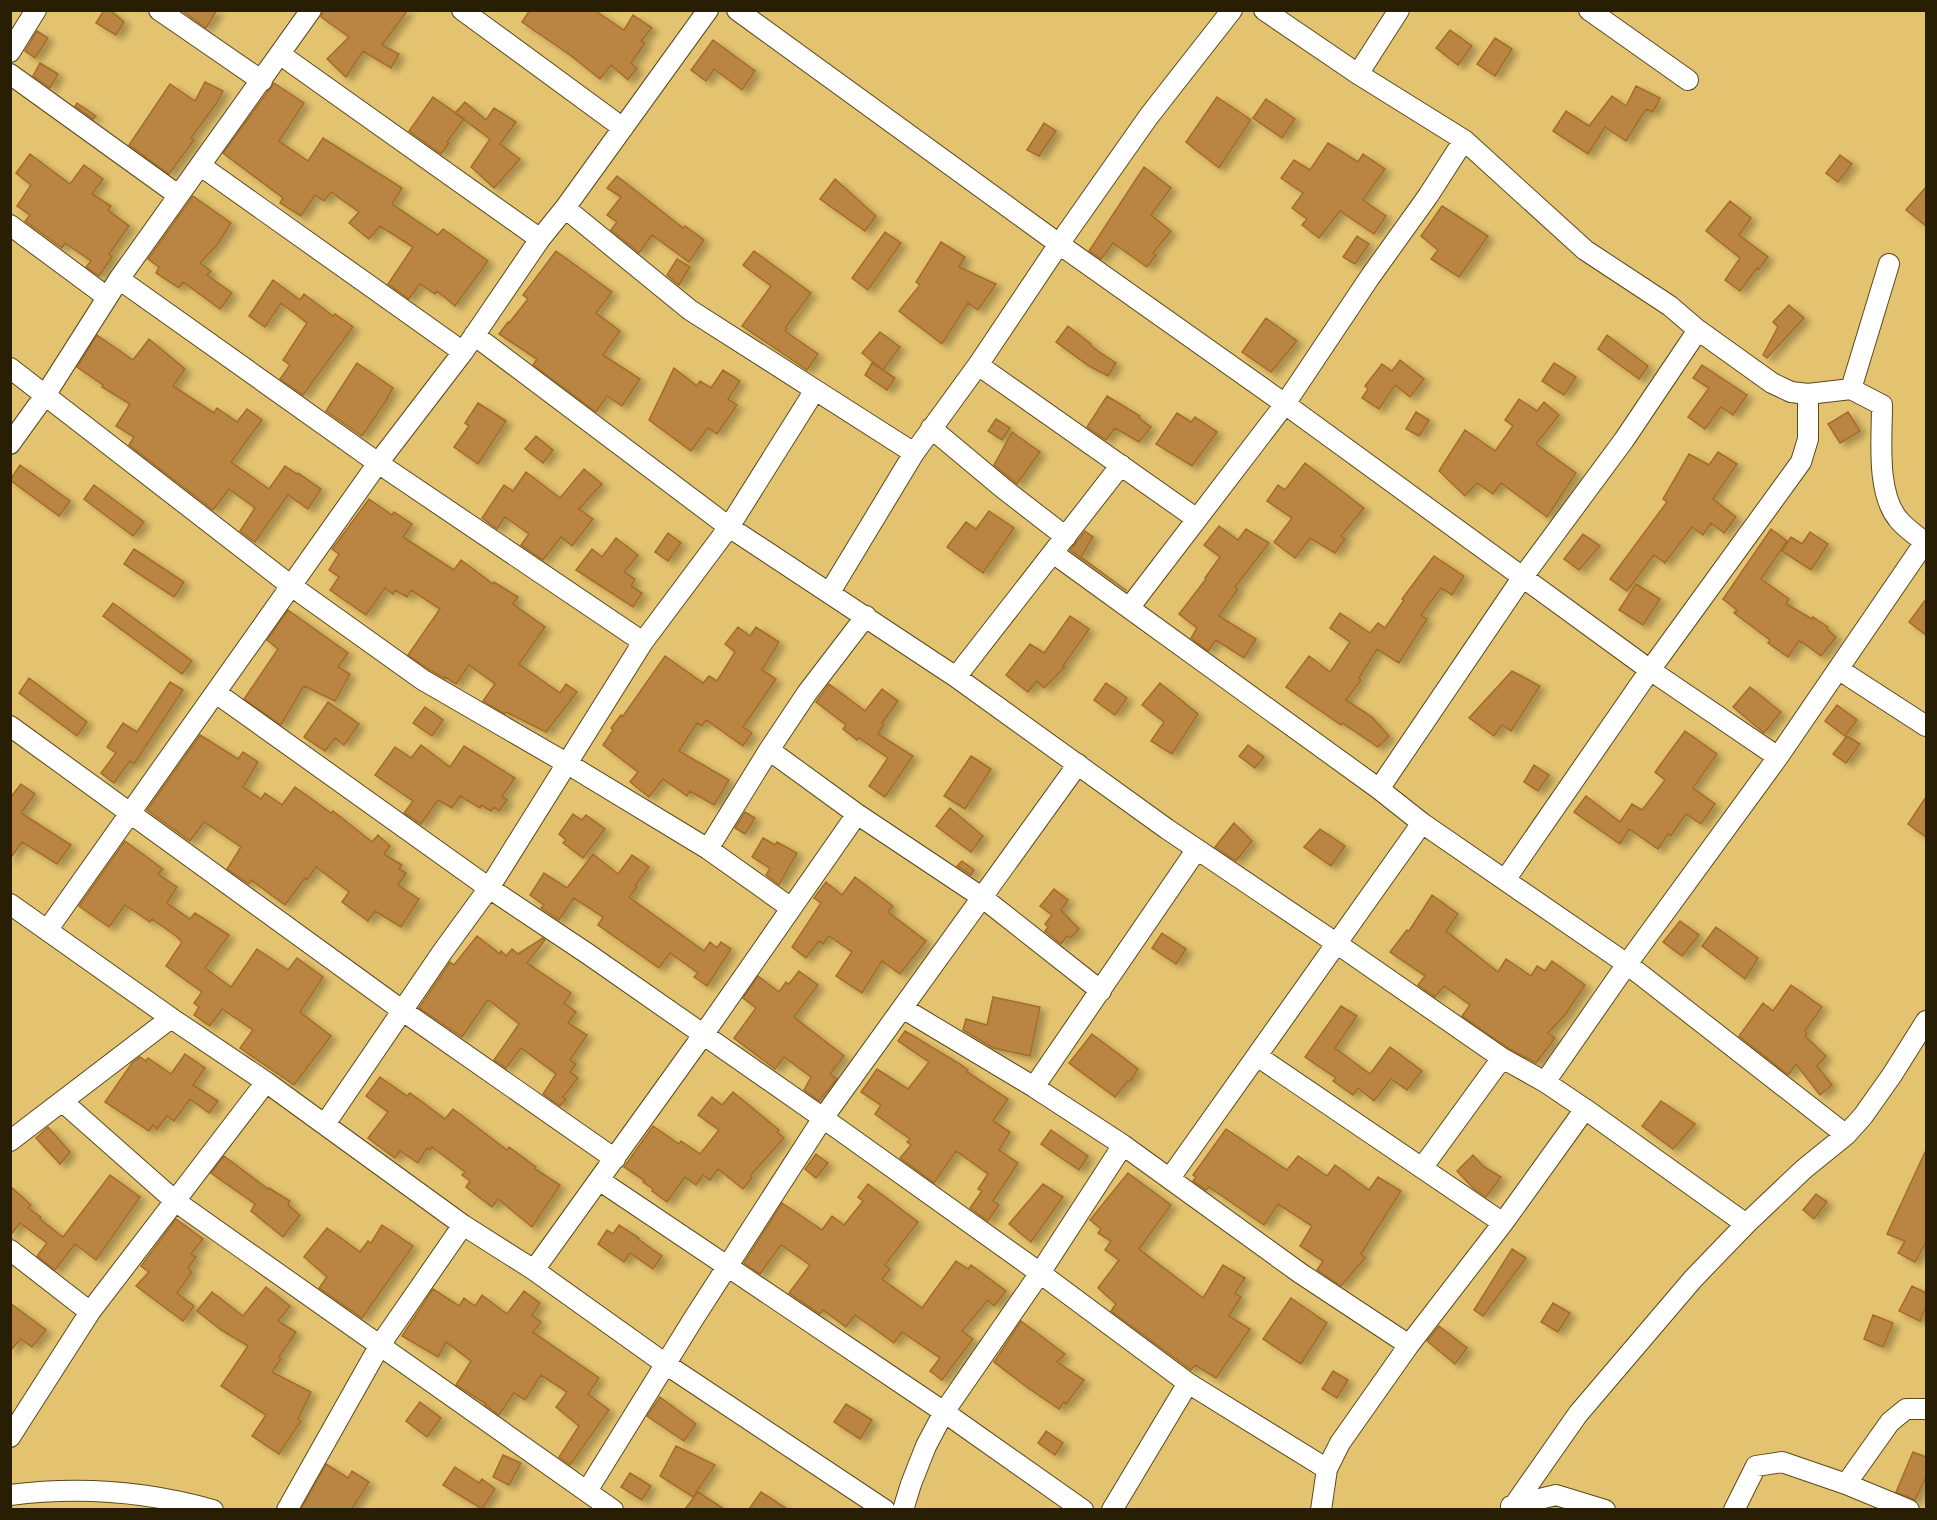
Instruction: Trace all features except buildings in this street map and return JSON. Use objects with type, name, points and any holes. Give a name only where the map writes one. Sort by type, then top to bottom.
[{"type":"street","points":[[159,10],[262,81]]},
{"type":"street","points":[[10,444],[46,394],[119,279],[311,10]]},
{"type":"street","points":[[462,10],[623,128]]},
{"type":"street","points":[[737,10],[1059,244],[1286,404],[1650,670],[1778,757]]},
{"type":"street","points":[[830,592],[931,428],[978,365],[1149,116],[1232,10]]},
{"type":"street","points":[[1264,10],[1358,74],[1464,140],[1585,250],[1670,306],[1698,330],[1772,382],[1791,392],[1808,394],[1851,389],[1882,405],[1884,481],[1888,503],[1899,520],[1925,543],[1778,757],[1627,964],[1545,1082]]},
{"type":"street","points":[[1358,74],[1399,10]]},
{"type":"street","points":[[1589,10],[1688,80]]},
{"type":"street","points":[[48,929],[290,585],[462,352],[540,239],[708,11]]},
{"type":"street","points":[[10,52],[33,12]]},
{"type":"street","points":[[281,55],[540,239]]},
{"type":"street","points":[[10,74],[178,195]]},
{"type":"street","points":[[1129,608],[1286,404],[1464,140]]},
{"type":"street","points":[[201,166],[462,352]]},
{"type":"street","points":[[565,208],[690,310],[914,453]]},
{"type":"street","points":[[10,225],[107,297]]},
{"type":"street","points":[[1851,389],[1889,264]]},
{"type":"street","points":[[119,279],[378,463],[642,642]]},
{"type":"street","points":[[1379,789],[1522,578],[1624,440],[1698,330]]},
{"type":"street","points":[[474,335],[729,527],[956,677],[1197,849],[1502,1058],[1545,1082],[1585,1109],[1746,1224]]},
{"type":"street","points":[[978,365],[1197,519]]},
{"type":"street","points":[[10,368],[290,585],[423,680],[708,849],[790,908]]},
{"type":"street","points":[[325,1124],[489,888],[642,642],[729,527],[815,390]]},
{"type":"street","points":[[1505,880],[1650,670],[1801,462],[1808,440],[1808,394]]},
{"type":"street","points":[[931,428],[1066,537]]},
{"type":"street","points":[[956,677],[1120,465]]},
{"type":"street","points":[[1053,554],[1379,789],[1422,823],[1627,964],[1845,1135]]},
{"type":"street","points":[[708,849],[807,693],[866,616]]},
{"type":"street","points":[[1838,669],[1926,726]]},
{"type":"street","points":[[216,693],[489,888],[823,1118],[1040,1273],[1188,1383],[1327,1469]]},
{"type":"street","points":[[10,726],[403,1011],[615,1159]]},
{"type":"street","points":[[769,750],[982,898],[1101,991]]},
{"type":"street","points":[[587,1491],[823,1118],[904,1009],[1078,764]]},
{"type":"street","points":[[534,1270],[703,1035],[857,813]]},
{"type":"street","points":[[1170,1178],[1422,823]]},
{"type":"street","points":[[1034,1087],[1197,849]]},
{"type":"street","points":[[10,904],[266,1082],[463,1225],[534,1270],[667,1365],[885,1509]]},
{"type":"street","points":[[904,1009],[1034,1087],[1122,1145],[1300,1273],[1409,1345]]},
{"type":"street","points":[[10,1141],[171,1018]]},
{"type":"street","points":[[1509,1507],[1578,1414],[1693,1279],[1746,1224],[1845,1135],[1875,1100],[1926,1021]]},
{"type":"street","points":[[1257,1056],[1503,1223]]},
{"type":"street","points":[[1422,1168],[1502,1058]]},
{"type":"street","points":[[12,1431],[90,1312],[266,1082]]},
{"type":"street","points":[[63,1102],[175,1201],[613,1509]]},
{"type":"street","points":[[1321,1509],[1327,1469],[1340,1443],[1409,1345],[1503,1223],[1585,1109]]},
{"type":"street","points":[[903,1509],[926,1446],[944,1412],[1040,1273],[1122,1145]]},
{"type":"street","points":[[599,1180],[944,1412],[1083,1509]]},
{"type":"street","points":[[287,1509],[380,1345],[463,1225]]},
{"type":"street","points":[[10,1250],[90,1312]]},
{"type":"street","points":[[1112,1509],[1188,1383]]},
{"type":"street","points":[[1846,1484],[1890,1422],[1906,1409],[1926,1409]]},
{"type":"street","points":[[1734,1509],[1756,1466],[1782,1462],[1909,1509]]},
{"type":"street","points":[[19,1499],[106,1490],[178,1500],[213,1509]]},
{"type":"street","points":[[1509,1507],[1556,1495],[1605,1509]]}]
